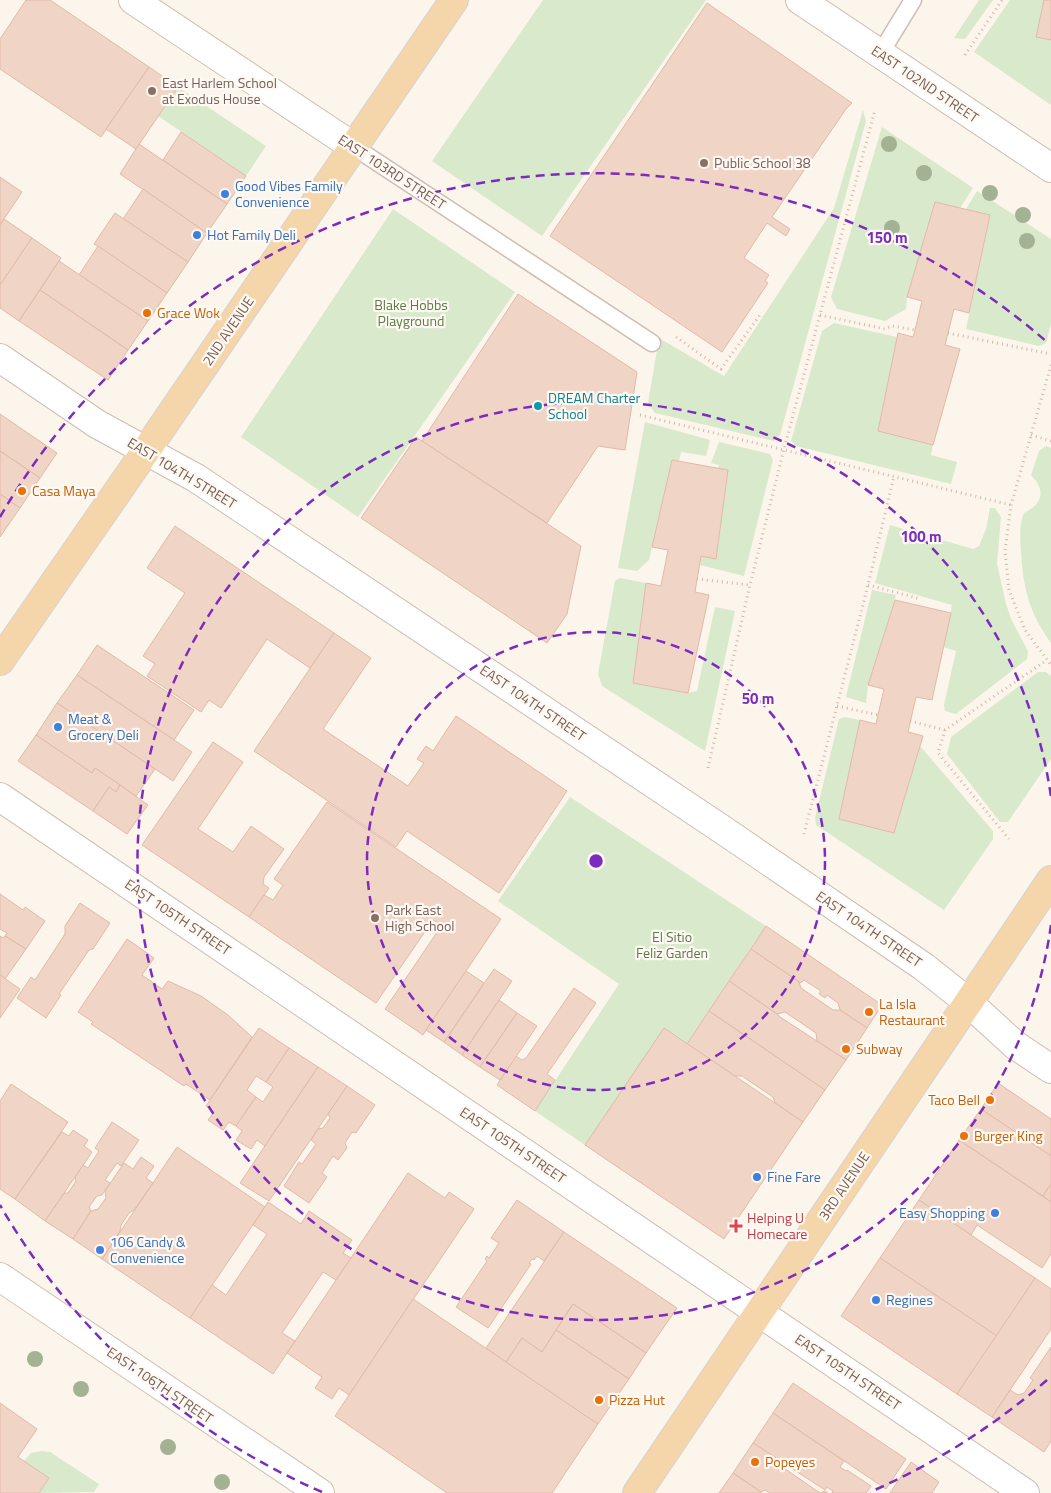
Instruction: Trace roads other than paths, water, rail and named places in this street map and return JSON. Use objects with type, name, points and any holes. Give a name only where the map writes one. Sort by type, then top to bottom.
[{"type":"main road","name":"2ND AVENUE","points":[[0,661],[454,0]]},
{"type":"main road","name":"3RD AVENUE","points":[[637,1493],[1051,880]]},
{"type":"street","name":"EAST 103RD STREET","points":[[133,0],[354,147]]},
{"type":"street","name":"EAST 102ND STREET","points":[[800,0],[1051,168]]},
{"type":"street","name":"EAST 104TH STREET","points":[[0,358],[97,424],[204,484],[924,966],[968,1002],[1015,1045],[1051,1070]]},
{"type":"street","name":"EAST 105TH STREET","points":[[0,797],[760,1311],[1025,1493]]},
{"type":"street","name":"EAST 106TH STREET","points":[[0,1277],[320,1493]]},
{"type":"lane","points":[[880,54],[913,0]]},
{"type":"lane","name":"EAST 103RD STREET","points":[[354,147],[652,343]]},
{"type":"place","name":"East Harlem School at Exodus House","points":[[152,91]]},
{"type":"place","name":"Public School 38","points":[[704,163]]},
{"type":"place","name":"Good Vibes Family Convenience","points":[[225,194]]},
{"type":"place","name":"Hot Family Deli","points":[[197,235]]},
{"type":"place","name":"Grace Wok","points":[[147,313]]},
{"type":"place","name":"DREAM Charter School","points":[[538,406]]},
{"type":"place","name":"Casa Maya","points":[[22,491]]},
{"type":"place","name":"Meat & Grocery Deli","points":[[58,727]]},
{"type":"place","name":"Park East High School","points":[[375,918]]},
{"type":"place","name":"La Isla Restaurant","points":[[869,1012]]},
{"type":"place","name":"Subway","points":[[846,1049]]},
{"type":"place","name":"Taco Bell","points":[[990,1100]]},
{"type":"place","name":"Burger King","points":[[964,1136]]},
{"type":"place","name":"Fine Fare","points":[[757,1177]]},
{"type":"place","name":"Easy Shopping","points":[[995,1213]]},
{"type":"place","name":"Helping U Homecare","points":[[736,1226]]},
{"type":"place","name":"106 Candy & Convenience","points":[[100,1250]]},
{"type":"place","name":"Regines","points":[[876,1300]]},
{"type":"place","name":"Pizza Hut","points":[[599,1400]]},
{"type":"place","name":"Popeyes","points":[[755,1462]]},
{"type":"park label","name":"Blake Hobbs Playground","points":[[411,314]]},
{"type":"park label","name":"El Sitio Feliz Garden","points":[[672,946]]}]
